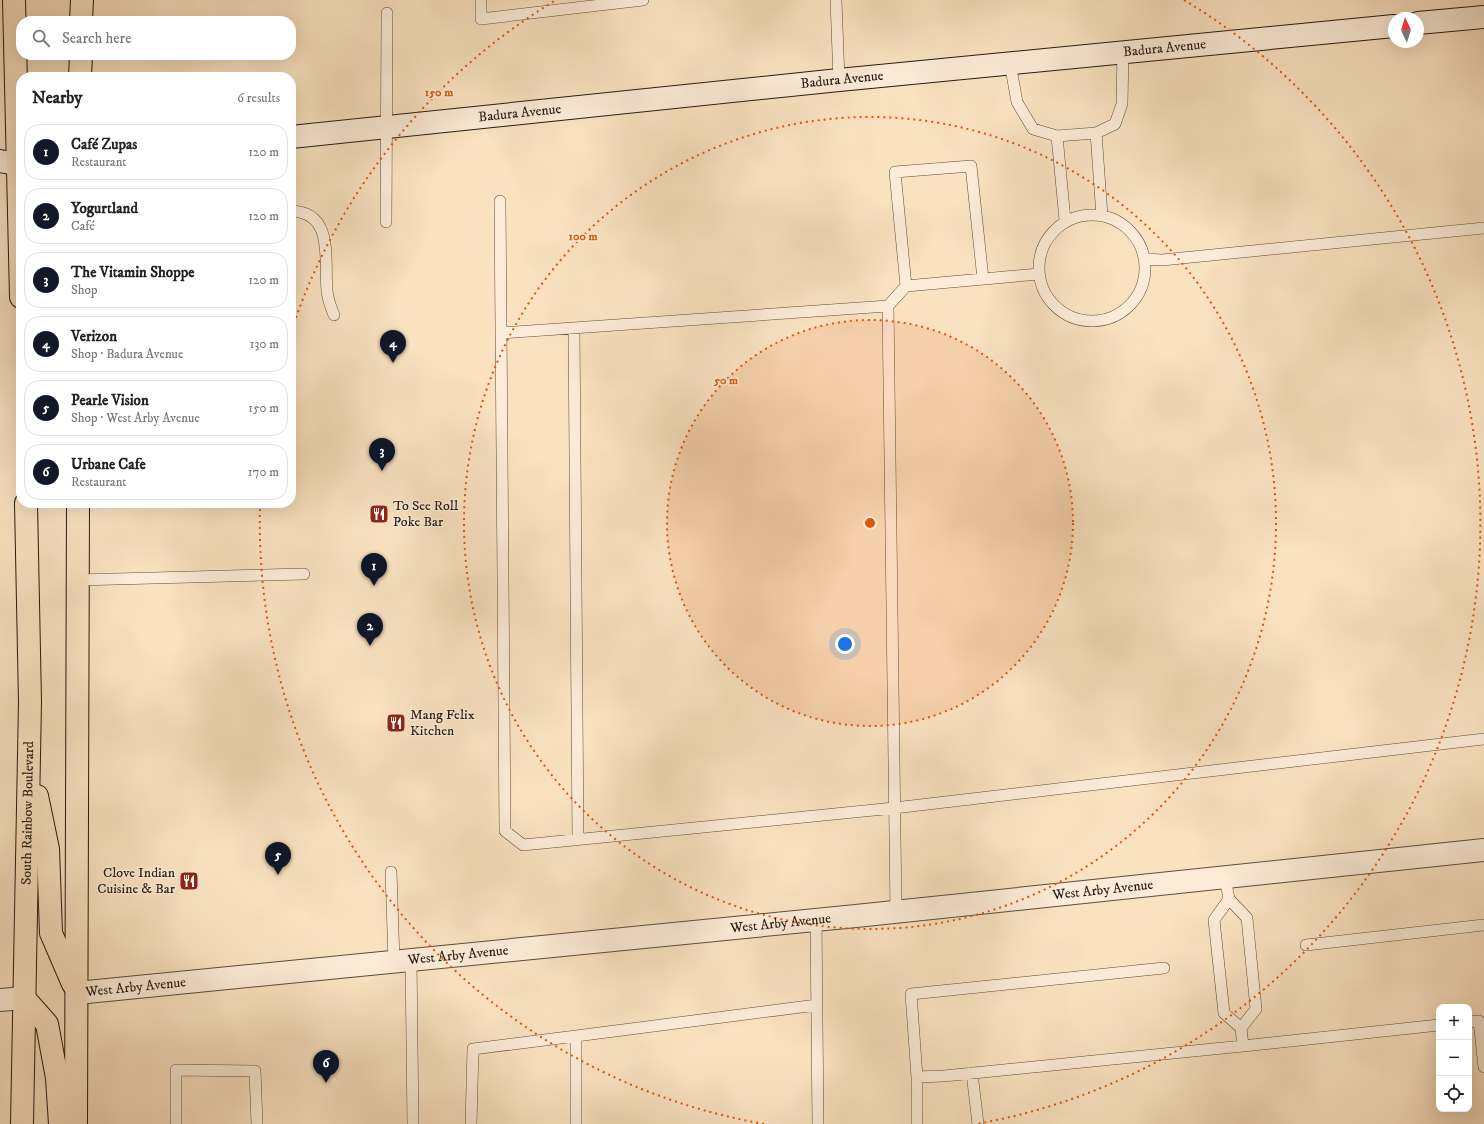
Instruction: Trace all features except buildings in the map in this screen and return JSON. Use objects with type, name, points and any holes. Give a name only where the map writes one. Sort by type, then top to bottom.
[{"type":"main road","points":[[14,0],[10,167],[16,238]]},
{"type":"main road","points":[[81,16],[82,0]]},
{"type":"main road","points":[[80,72],[81,60]]},
{"type":"main road","name":"South Rainbow Boulevard","points":[[22,1124],[30,702],[26,508]]},
{"type":"main road","points":[[76,1124],[78,508]]},
{"type":"main road","points":[[29,759],[48,849],[51,933],[77,993]]},
{"type":"main road","points":[[24,998],[47,1024],[57,1078],[60,1124]]},
{"type":"street","points":[[1424,22],[1484,17]]},
{"type":"street","name":"Badura Avenue","points":[[296,136],[840,80],[1388,27]]},
{"type":"street","name":"West Arby Avenue","points":[[77,993],[896,912],[1484,850]]},
{"type":"street","points":[[0,1000],[24,998]]},
{"type":"lane","points":[[481,0],[481,19],[643,0]]},
{"type":"lane","points":[[836,0],[840,80]]},
{"type":"lane","points":[[386,222],[387,13]]},
{"type":"lane","points":[[1010,63],[1017,102],[1033,129],[1057,136],[1096,133],[1115,124],[1122,104],[1123,52]]},
{"type":"lane","points":[[1096,133],[1102,216]]},
{"type":"lane","points":[[1057,136],[1065,220]]},
{"type":"lane","points":[[906,286],[895,172],[971,166],[983,280]]},
{"type":"lane","points":[[500,201],[505,831],[523,845],[894,808],[1484,740]]},
{"type":"lane","points":[[296,212],[312,216],[324,235],[327,293],[334,315]]},
{"type":"lane","points":[[1084,215],[1102,216],[1117,221],[1130,231],[1139,244],[1144,259],[1144,276],[1139,292],[1129,305],[1115,315],[1099,320],[1082,320],[1066,315],[1050,300],[1044,291],[1039,274],[1039,258],[1045,243],[1054,230],[1065,220],[1084,215]]},
{"type":"lane","points":[[1144,259],[1162,260],[1484,228]]},
{"type":"lane","points":[[896,912],[888,306],[906,286],[1039,274]]},
{"type":"lane","points":[[501,333],[888,306]]},
{"type":"lane","points":[[574,328],[578,839]]},
{"type":"lane","points":[[78,580],[304,574]]},
{"type":"lane","points":[[391,872],[402,960],[413,1124]]},
{"type":"lane","points":[[1225,877],[1229,899],[1247,918],[1256,1009],[1241,1028]]},
{"type":"lane","points":[[1229,899],[1214,920],[1224,1014],[1241,1028],[1243,1046]]},
{"type":"lane","points":[[816,920],[818,1124]]},
{"type":"lane","points":[[1306,945],[1484,924]]},
{"type":"lane","points":[[917,1124],[911,994],[1164,968]]},
{"type":"lane","points":[[471,1124],[473,1049],[817,1005]]},
{"type":"lane","points":[[1477,1021],[1484,1067]]},
{"type":"lane","points":[[916,1077],[972,1073],[1436,1026]]},
{"type":"lane","points":[[576,1036],[576,1124]]},
{"type":"lane","points":[[176,1124],[176,1070],[255,1071],[257,1124]]},
{"type":"lane","points":[[972,1073],[978,1124]]},
{"type":"place","name":"Verizon","points":[[393,363]]},
{"type":"place","name":"The Vitamin Shoppe","points":[[382,471]]},
{"type":"place","name":"To See Roll Poke Bar","points":[[379,514]]},
{"type":"place","name":"Café Zupas","points":[[374,586]]},
{"type":"place","name":"Yogurtland","points":[[370,646]]},
{"type":"place","name":"Mang Felix Kitchen","points":[[396,723]]},
{"type":"place","name":"Pearle Vision","points":[[278,875]]},
{"type":"place","name":"Clove Indian Cuisine & Bar","points":[[189,881]]},
{"type":"place","name":"Urbane Cafe","points":[[326,1083]]}]
